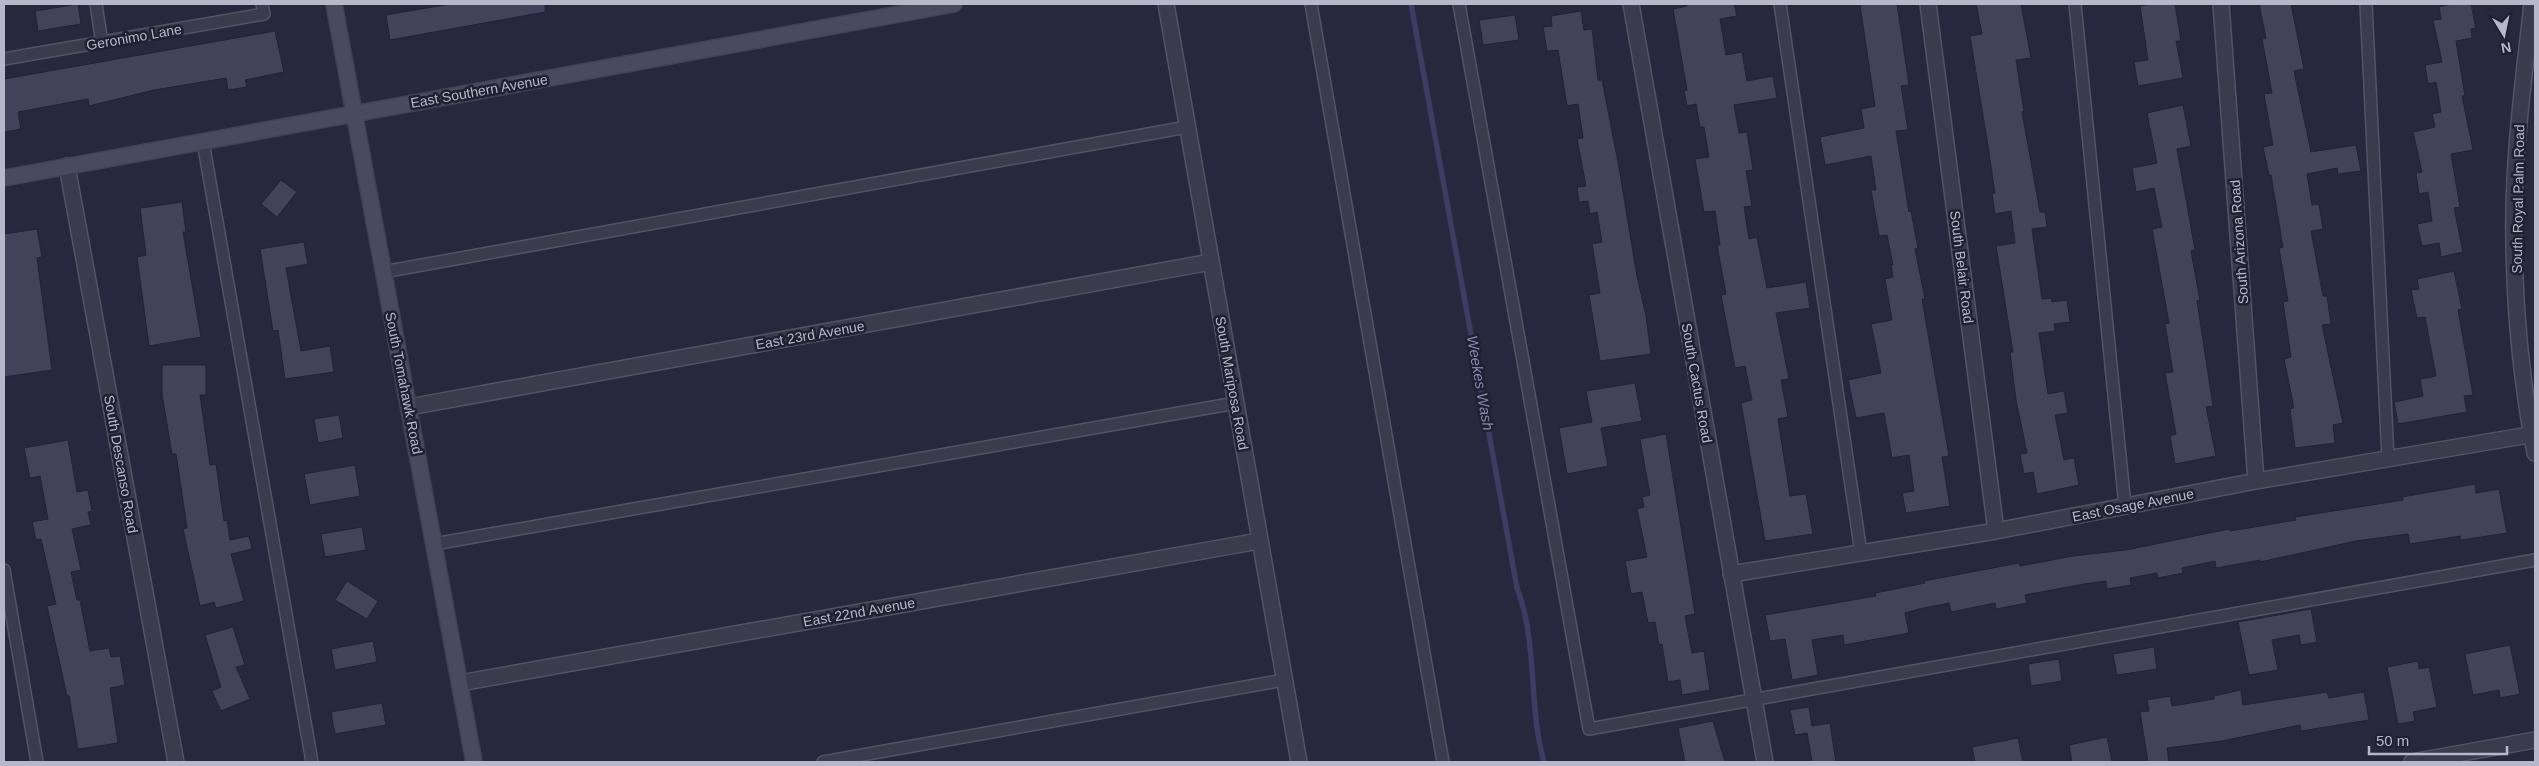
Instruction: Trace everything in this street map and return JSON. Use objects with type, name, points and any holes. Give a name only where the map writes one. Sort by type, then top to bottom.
[{"type":"main road","name":"South Tomahawk Road","points":[[334,4],[474,762]]},
{"type":"main road","name":"East Southern Avenue","points":[[4,178],[954,4]]},
{"type":"street","name":"South Mariposa Road","points":[[1166,4],[1299,762]]},
{"type":"street","name":"South Cactus Road","points":[[1631,4],[1766,762]]},
{"type":"street","name":"South Belair Road","points":[[1928,4],[1996,531]]},
{"type":"street","name":"South Arizona Road","points":[[2221,4],[2256,481]]},
{"type":"street","name":"South Royal Palm Road","points":[[2532,4],[2519,119],[2514,245],[2519,342],[2535,453]]},
{"type":"street","name":"South Descanso Road","points":[[67,166],[176,762]]},
{"type":"street","name":"East 23rd Avenue","points":[[409,407],[1211,262]]},
{"type":"street","name":"East Osage Avenue","points":[[1731,574],[1996,531],[2256,481],[2533,434]]},
{"type":"street","name":"East 22nd Avenue","points":[[460,683],[1259,541]]},
{"type":"street","points":[[2412,762],[2535,740]]},
{"type":"lane","points":[[96,4],[102,43]]},
{"type":"lane","points":[[1311,4],[1443,762]]},
{"type":"lane","points":[[1459,4],[1589,729],[2535,560]]},
{"type":"lane","points":[[1780,4],[1861,553]]},
{"type":"lane","points":[[2075,4],[2125,506]]},
{"type":"lane","points":[[2366,4],[2388,459]]},
{"type":"lane","name":"Geronimo Lane","points":[[4,59],[102,43],[263,9]]},
{"type":"lane","points":[[383,272],[1187,127]]},
{"type":"lane","points":[[203,142],[312,762]]},
{"type":"lane","points":[[434,544],[1236,403]]},
{"type":"lane","points":[[4,570],[37,762]]},
{"type":"lane","points":[[823,762],[1284,680]]},
{"type":"building","points":[[78,4],[81,24],[38,31],[35,11]]},
{"type":"building","points":[[450,4],[545,4],[545,12],[390,40],[386,15]]},
{"type":"building","points":[[1687,4],[1734,4],[1737,16],[1720,19],[1726,55],[1742,52],[1747,81],[1773,76],[1777,98],[1734,105],[1739,133],[1747,132],[1753,170],[1746,171],[1752,206],[1744,207],[1749,239],[1757,237],[1767,288],[1806,282],[1810,308],[1776,313],[1789,379],[1781,380],[1788,417],[1778,419],[1790,496],[1806,494],[1813,534],[1765,541],[1741,403],[1752,400],[1745,366],[1735,368],[1721,295],[1726,294],[1717,245],[1720,245],[1715,211],[1704,212],[1695,159],[1709,157],[1704,127],[1700,127],[1696,104],[1687,106],[1684,91],[1687,90],[1673,9],[1687,6]]},
{"type":"building","points":[[1897,4],[1909,85],[1901,86],[1908,130],[1896,131],[1909,212],[1911,211],[1918,248],[1915,249],[1925,299],[1922,299],[1949,456],[1942,457],[1950,506],[1906,513],[1902,493],[1914,491],[1909,455],[1892,458],[1884,413],[1856,418],[1848,380],[1881,373],[1871,324],[1892,320],[1885,279],[1893,277],[1891,265],[1893,265],[1887,235],[1879,236],[1871,190],[1876,190],[1871,156],[1825,165],[1820,137],[1864,128],[1861,109],[1875,106],[1860,5]]},
{"type":"building","points":[[1976,4],[2021,4],[2031,58],[2016,60],[2024,111],[2022,112],[2040,212],[2045,212],[2047,227],[2032,229],[2042,299],[2051,298],[2052,302],[2067,300],[2070,322],[2054,324],[2055,331],[2039,333],[2048,394],[2064,391],[2068,413],[2055,415],[2064,460],[2074,458],[2079,485],[2037,494],[2033,472],[2024,474],[2020,454],[2027,453],[2016,400],[2010,352],[2013,352],[1996,246],[2015,243],[2011,211],[1995,214],[1992,194],[1995,193],[1970,36],[1982,34]]},
{"type":"building","points":[[2175,4],[2181,41],[2176,41],[2183,78],[2138,86],[2134,62],[2148,60],[2140,6]]},
{"type":"building","points":[[2259,4],[2291,4],[2304,69],[2294,71],[2311,152],[2356,145],[2361,171],[2338,174],[2337,168],[2307,174],[2312,205],[2319,204],[2323,229],[2311,231],[2323,296],[2327,296],[2331,324],[2322,325],[2343,423],[2333,425],[2335,443],[2295,448],[2290,409],[2294,408],[2284,359],[2291,357],[2283,302],[2288,301],[2279,248],[2283,247],[2271,175],[2269,175],[2263,147],[2273,145],[2264,94],[2272,93],[2262,39],[2266,38]]},
{"type":"building","points":[[2452,4],[2471,4],[2476,28],[2471,29],[2472,38],[2456,41],[2465,96],[2462,96],[2473,150],[2451,154],[2460,207],[2454,208],[2463,252],[2441,257],[2439,243],[2422,246],[2417,224],[2432,221],[2428,192],[2419,194],[2416,173],[2422,172],[2413,132],[2435,127],[2432,114],[2441,112],[2436,82],[2428,84],[2425,65],[2442,62],[2433,20],[2441,19],[2439,7]]},
{"type":"building","points":[[1581,11],[1584,30],[1592,29],[1598,80],[1602,80],[1619,167],[1651,354],[1600,361],[1589,295],[1600,293],[1592,244],[1602,242],[1597,212],[1590,214],[1588,201],[1579,202],[1577,187],[1586,186],[1577,139],[1583,138],[1578,104],[1567,106],[1558,50],[1547,51],[1543,27],[1552,26],[1551,16]]},
{"type":"building","points":[[1515,15],[1519,40],[1483,45],[1479,20]]},
{"type":"building","points":[[275,31],[284,72],[245,80],[247,87],[228,90],[226,78],[154,90],[89,106],[88,99],[18,112],[21,129],[4,132],[4,79]]},
{"type":"building","points":[[2183,105],[2191,146],[2177,149],[2195,250],[2191,251],[2200,300],[2197,301],[2213,406],[2206,407],[2216,456],[2175,464],[2170,436],[2176,434],[2165,373],[2173,372],[2165,324],[2169,323],[2152,229],[2162,227],[2154,188],[2136,192],[2132,168],[2157,163],[2147,113]]},
{"type":"building","points":[[281,180],[297,192],[277,217],[261,204]]},
{"type":"building","points":[[182,202],[186,232],[183,232],[201,337],[149,346],[137,257],[146,255],[140,208]]},
{"type":"building","points":[[37,229],[42,257],[37,258],[52,370],[4,377],[4,234]]},
{"type":"building","points":[[304,242],[308,264],[286,268],[301,351],[330,346],[334,372],[285,379],[278,330],[273,331],[260,249]]},
{"type":"building","points":[[2454,271],[2462,309],[2458,310],[2473,395],[2464,396],[2467,412],[2398,424],[2394,402],[2423,396],[2420,379],[2436,376],[2425,317],[2417,318],[2411,290],[2419,289],[2417,279]]},
{"type":"building","points":[[162,365],[206,365],[206,395],[200,395],[210,465],[216,464],[224,521],[227,520],[230,540],[249,536],[252,549],[231,554],[244,601],[216,608],[214,602],[200,606],[183,529],[187,528],[176,454],[172,454],[162,394]]},
{"type":"building","points":[[1635,383],[1642,421],[1601,428],[1608,466],[1567,474],[1559,428],[1592,422],[1586,391]]},
{"type":"building","points":[[339,415],[343,438],[318,443],[314,419]]},
{"type":"building","points":[[1666,434],[1695,614],[1685,616],[1692,653],[1704,651],[1710,690],[1682,695],[1680,680],[1668,682],[1662,644],[1659,645],[1655,622],[1648,623],[1642,592],[1631,594],[1625,561],[1647,557],[1637,509],[1644,507],[1642,497],[1650,495],[1640,439]]},
{"type":"building","points":[[68,440],[77,492],[88,490],[92,511],[88,512],[91,525],[72,529],[81,570],[71,572],[77,600],[80,600],[90,651],[109,648],[111,657],[120,656],[125,685],[110,688],[118,743],[78,749],[69,696],[67,696],[47,606],[56,604],[41,539],[36,540],[32,522],[48,519],[40,476],[30,478],[24,448]]},
{"type":"building","points":[[355,465],[360,496],[310,505],[304,474]]},
{"type":"building","points":[[2475,484],[2476,493],[2499,489],[2507,533],[2461,540],[2460,536],[2410,544],[2408,534],[2356,541],[2260,562],[2260,560],[2216,568],[2215,561],[2182,568],[2183,573],[2158,578],[2157,573],[2130,578],[2131,585],[2107,589],[2106,581],[2084,584],[2025,595],[2027,603],[1996,609],[1995,603],[1951,612],[1949,603],[1919,609],[1905,613],[1909,633],[1844,645],[1843,635],[1812,640],[1818,675],[1792,680],[1785,639],[1770,641],[1765,615],[1876,596],[1875,593],[1925,583],[1924,581],[2019,563],[2020,566],[2073,556],[2126,550],[2229,529],[2230,531],[2296,520],[2295,517],[2403,500],[2402,497]]},
{"type":"building","points":[[362,527],[366,550],[325,557],[321,534]]},
{"type":"building","points":[[347,581],[378,601],[367,619],[335,600]]},
{"type":"building","points":[[2311,609],[2317,642],[2301,645],[2299,635],[2272,640],[2278,670],[2249,675],[2238,622]]},
{"type":"building","points":[[233,627],[245,665],[236,667],[250,699],[221,711],[212,691],[221,687],[205,635]]},
{"type":"building","points":[[373,641],[377,662],[335,670],[331,649]]},
{"type":"building","points":[[2510,645],[2520,694],[2500,698],[2499,690],[2473,695],[2465,654]]},
{"type":"building","points":[[2154,647],[2157,669],[2117,675],[2113,654]]},
{"type":"building","points":[[2059,659],[2062,681],[2031,686],[2028,664]]},
{"type":"building","points":[[2418,661],[2419,669],[2429,667],[2437,707],[2413,712],[2415,721],[2398,724],[2387,667]]},
{"type":"building","points":[[2241,690],[2243,705],[2327,692],[2329,698],[2364,692],[2369,720],[2301,731],[2300,725],[2222,741],[2167,748],[2169,762],[2148,762],[2140,712],[2149,711],[2147,700],[2170,696],[2172,706],[2214,699],[2214,696]]},
{"type":"building","points":[[382,703],[386,725],[335,734],[331,712]]},
{"type":"building","points":[[1809,707],[1812,726],[1830,723],[1836,762],[1812,762],[1807,733],[1795,735],[1790,710]]},
{"type":"building","points":[[1713,721],[1725,762],[1685,762],[1678,728]]},
{"type":"building","points":[[2107,737],[2112,762],[2072,762],[2069,745]]},
{"type":"building","points":[[2018,738],[2023,762],[1975,762],[1972,747]]},
{"type":"waterway","name":"Weekes Wash","points":[[1411,4],[1517,588],[1528,630],[1536,719],[1544,762]]}]
